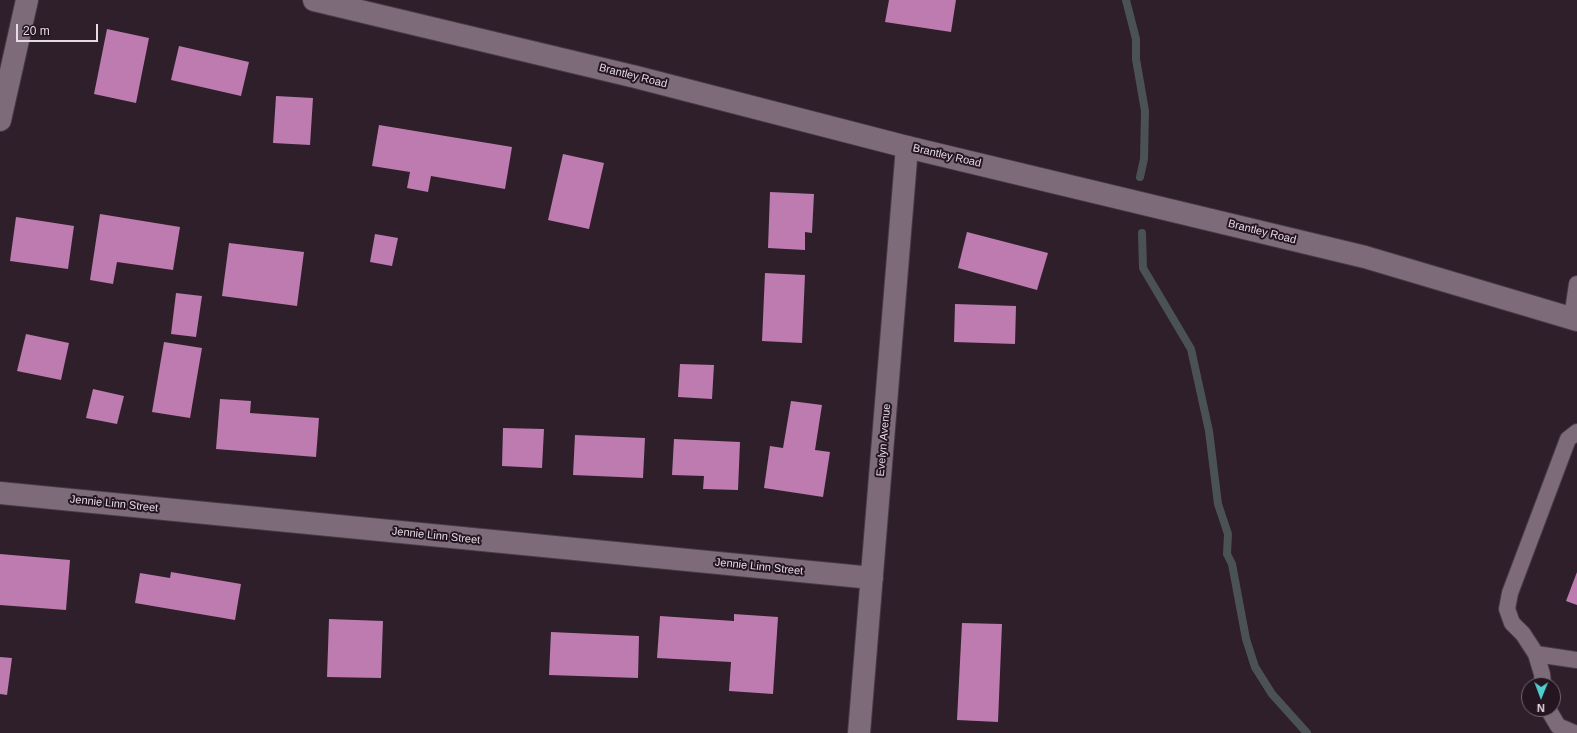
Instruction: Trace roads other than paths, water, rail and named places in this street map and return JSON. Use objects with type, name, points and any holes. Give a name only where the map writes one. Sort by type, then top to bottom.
[{"type":"street","points":[[0,120],[27,0]]},
{"type":"street","name":"Brantley Road","points":[[314,0],[636,77],[907,147],[1365,257],[1574,319]]},
{"type":"street","name":"Evelyn Avenue","points":[[859,733],[907,147]]},
{"type":"street","name":"Jennie Linn Street","points":[[0,493],[872,578]]},
{"type":"lane","points":[[1574,319],[1577,284]]},
{"type":"lane","points":[[1542,677],[1536,654],[1523,634],[1512,622],[1507,609],[1508,601],[1568,439],[1577,432]]},
{"type":"lane","points":[[1536,654],[1577,660]]},
{"type":"lane","points":[[1553,717],[1558,726],[1574,733]]},
{"type":"waterway","points":[[1126,0],[1136,39],[1136,59],[1145,111],[1144,159],[1140,177]]},
{"type":"waterway","points":[[1142,233],[1143,268],[1191,349],[1209,431],[1218,504],[1228,534],[1227,554],[1232,564],[1246,639],[1255,667],[1272,694],[1307,733]]}]
